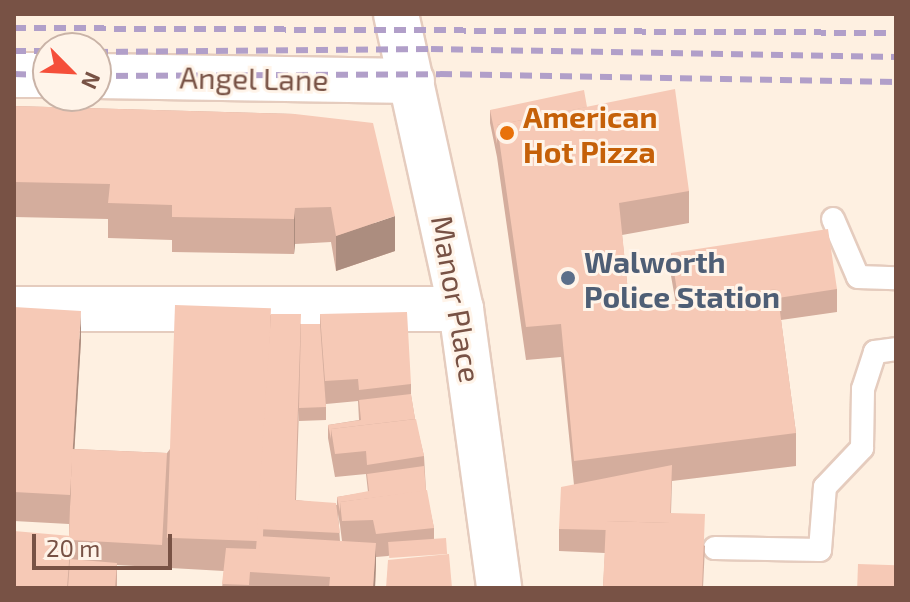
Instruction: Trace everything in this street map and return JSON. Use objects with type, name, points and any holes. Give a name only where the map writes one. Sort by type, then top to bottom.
[{"type":"street","name":"Manor Place","points":[[396,14],[461,309],[499,588]]},
{"type":"street","name":"Angel Lane","points":[[112,76],[412,81]]},
{"type":"street","points":[[14,309],[461,309]]},
{"type":"lane","points":[[833,219],[858,277],[896,278]]},
{"type":"lane","points":[[715,548],[820,550],[825,487],[862,448],[863,389],[875,352],[896,349]]},
{"type":"building","name":"Walworth Police Station","points":[[675,89],[689,191],[619,203],[630,311],[777,289],[796,433],[574,461],[561,324],[526,327],[497,125]]},
{"type":"building","points":[[584,90],[587,107],[497,125],[497,144],[490,110]]},
{"type":"building","points":[[14,106],[32,107],[32,112],[112,112],[112,109],[295,114],[373,123],[395,216],[336,236],[331,207],[295,208],[294,219],[172,217],[172,205],[108,203],[110,184],[14,182]]},
{"type":"building","points":[[828,229],[837,289],[778,298],[777,289],[679,303],[671,253]]},
{"type":"building","points":[[175,305],[271,308],[263,541],[167,538]]},
{"type":"building","points":[[14,307],[81,311],[70,495],[14,492]]},
{"type":"building","points":[[407,312],[411,384],[359,390],[358,379],[325,381],[320,314]]},
{"type":"building","points":[[271,314],[301,314],[295,500],[336,503],[340,533],[257,529]]},
{"type":"building","points":[[301,324],[320,324],[326,407],[299,408]]},
{"type":"building","points":[[411,394],[415,419],[331,429],[331,439],[328,425],[361,420],[359,400]]},
{"type":"building","points":[[416,419],[424,456],[367,465],[366,451],[335,454],[331,429]]},
{"type":"building","points":[[72,449],[167,453],[162,545],[71,540]]},
{"type":"building","points":[[672,465],[670,523],[606,521],[606,530],[559,529],[561,487]]},
{"type":"building","points":[[424,466],[426,491],[340,502],[340,512],[337,497],[369,491],[367,474]]},
{"type":"building","points":[[427,490],[434,528],[376,534],[373,520],[342,521],[340,502]]},
{"type":"building","points":[[670,513],[705,514],[702,588],[603,588],[606,521],[670,523]]},
{"type":"building","points":[[14,531],[71,536],[67,588],[14,588]]},
{"type":"building","points":[[257,536],[376,543],[373,588],[329,588],[330,577],[250,572],[249,585],[222,584],[226,548],[256,549]]},
{"type":"building","points":[[446,538],[447,554],[389,558],[388,542]]},
{"type":"building","points":[[449,554],[452,588],[386,588],[388,560]]},
{"type":"building","points":[[70,559],[117,563],[115,588],[68,588]]},
{"type":"building","points":[[858,564],[896,565],[895,588],[857,588]]},
{"type":"railway","points":[[14,28],[896,33]]},
{"type":"railway","points":[[112,52],[431,49],[896,57]]},
{"type":"railway","points":[[14,51],[32,51]]},
{"type":"railway","points":[[14,74],[32,75]]},
{"type":"railway","points":[[112,76],[440,74],[896,82]]},
{"type":"place","name":"American Hot Pizza","points":[[507,133]]},
{"type":"place","name":"Walworth Police Station","points":[[568,278]]}]
